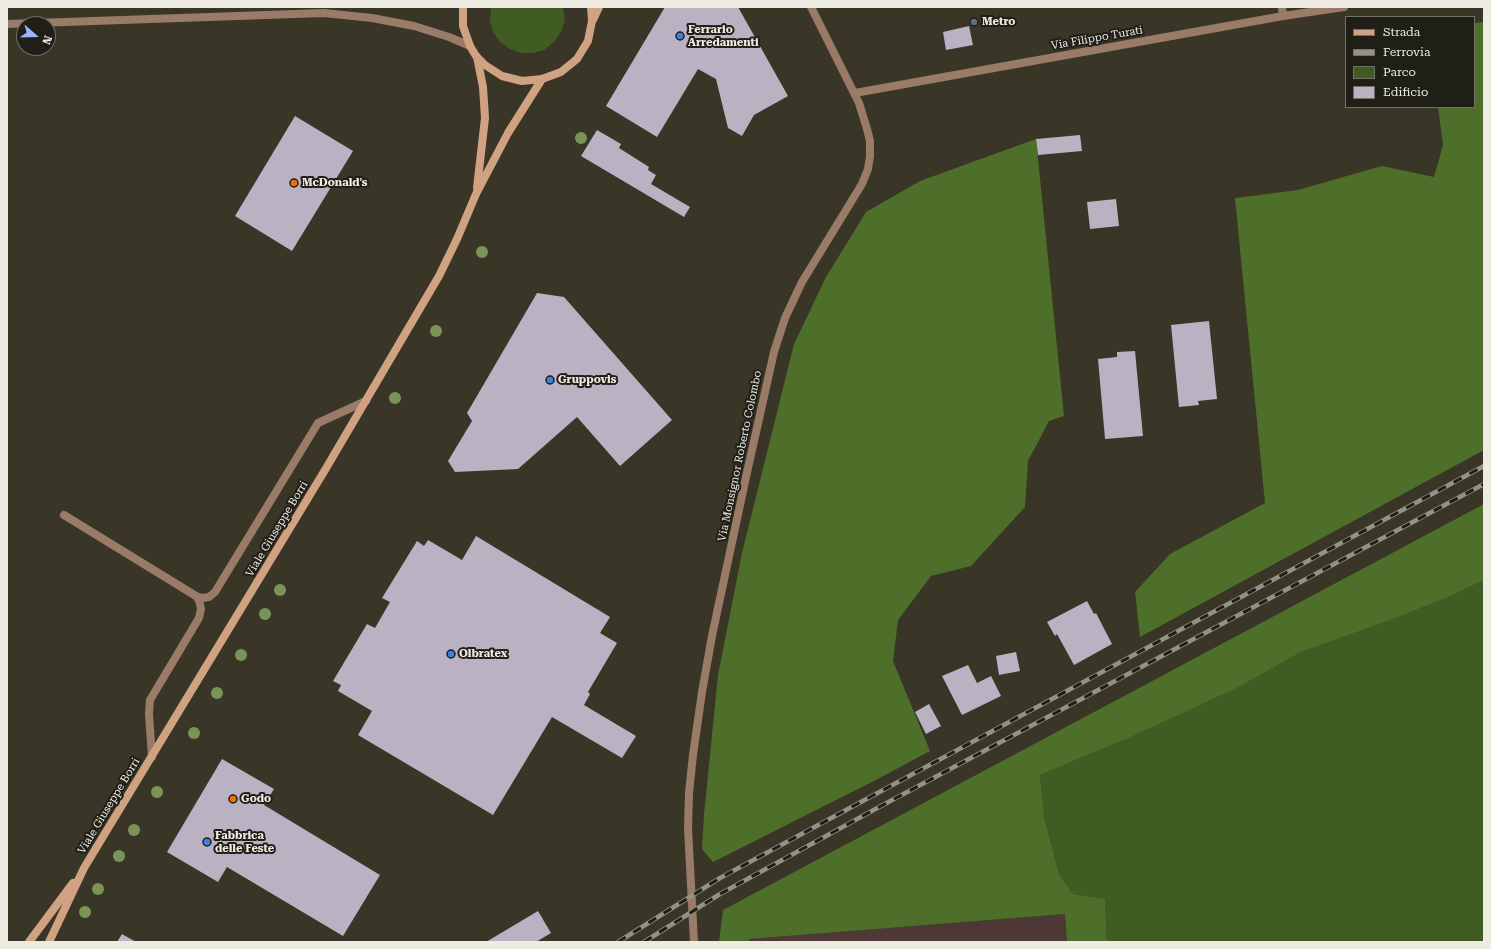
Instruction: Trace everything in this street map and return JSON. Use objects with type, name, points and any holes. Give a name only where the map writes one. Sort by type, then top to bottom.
[{"type":"main road","name":"Viale Giuseppe Borri","points":[[463,7],[463,26],[470,46],[476,56],[485,65],[502,76],[522,81],[542,80],[561,72],[577,59],[588,41],[592,21],[599,7]]},
{"type":"main road","name":"Viale Giuseppe Borri","points":[[591,7],[592,21]]},
{"type":"main road","name":"Viale Giuseppe Borri","points":[[476,56],[483,87],[485,118],[476,194]]},
{"type":"main road","name":"Viale Giuseppe Borri","points":[[29,942],[84,868],[366,401],[439,276],[476,194],[512,124],[542,80]]},
{"type":"main road","name":"Viale Giuseppe Borri","points":[[49,942],[84,868]]},
{"type":"street","name":"Via Monsignor Roberto Colombo","points":[[694,942],[688,828],[689,793],[696,735],[712,636],[773,359],[782,325],[790,306],[802,282],[854,198],[868,170],[870,156],[870,141],[864,116],[855,93],[811,7]]},
{"type":"street","points":[[1282,7],[1283,16]]},
{"type":"street","name":"Via Filippo Turati","points":[[855,93],[1283,16],[1344,7]]},
{"type":"street","points":[[7,24],[324,13],[372,18],[414,26],[449,37],[470,46]]},
{"type":"street","points":[[64,515],[196,596],[207,598],[212,596],[215,592],[318,423],[366,401]]},
{"type":"street","points":[[152,757],[149,714],[150,700],[199,618],[201,609],[199,600],[196,596]]},
{"type":"shaded area","points":[[1065,914],[1067,942],[749,942],[749,939]]},
{"type":"green space","points":[[491,7],[563,7],[565,21],[561,32],[554,42],[544,50],[533,53],[521,53],[510,49],[500,42],[493,32],[490,20]]},
{"type":"green space","points":[[1484,22],[1484,450],[1140,637],[1135,592],[1170,554],[1265,503],[1235,198],[1298,190],[1382,166],[1434,177],[1443,145],[1438,108],[1475,108],[1475,23]]},
{"type":"green space","points":[[1036,139],[1064,416],[1049,421],[1028,461],[1025,507],[971,566],[931,576],[898,620],[893,661],[930,751],[713,862],[702,849],[718,675],[742,553],[794,344],[826,277],[866,212],[920,181]]},
{"type":"green space","points":[[1484,504],[1484,580],[1451,596],[1388,621],[1301,652],[1237,688],[1131,737],[1040,775],[1044,816],[1059,874],[1073,894],[1105,899],[1107,942],[1067,942],[1065,914],[749,939],[749,942],[719,942],[723,910]]},
{"type":"green space","points":[[1484,580],[1484,942],[1107,942],[1105,899],[1073,894],[1059,874],[1044,816],[1040,775],[1131,737],[1237,688],[1301,652],[1388,621],[1451,596]]},
{"type":"building","points":[[665,7],[738,7],[788,96],[754,115],[742,136],[728,128],[716,79],[698,69],[657,137],[606,106]]},
{"type":"building","points":[[969,26],[973,45],[946,50],[943,32]]},
{"type":"building","name":"McDonald's","points":[[295,116],[353,151],[292,251],[235,216]]},
{"type":"building","points":[[597,130],[621,144],[619,148],[649,167],[648,170],[656,175],[651,184],[690,207],[684,217],[581,156]]},
{"type":"building","points":[[1080,135],[1082,151],[1038,155],[1036,139]]},
{"type":"building","points":[[1116,199],[1119,226],[1090,229],[1087,202]]},
{"type":"building","points":[[537,293],[564,297],[672,420],[620,466],[577,417],[518,469],[455,472],[448,461],[472,421],[467,413]]},
{"type":"building","points":[[1209,321],[1217,399],[1198,401],[1199,405],[1179,407],[1171,325]]},
{"type":"building","points":[[1135,351],[1143,436],[1105,439],[1098,359],[1117,357],[1117,352]]},
{"type":"building","points":[[476,536],[610,617],[600,633],[617,643],[588,692],[590,694],[584,705],[636,736],[622,758],[552,717],[493,815],[358,735],[372,711],[338,691],[341,685],[333,681],[367,624],[375,628],[390,602],[382,598],[417,541],[424,546],[428,540],[462,560]]},
{"type":"building","points":[[1087,601],[1094,614],[1096,613],[1112,644],[1074,665],[1057,634],[1055,636],[1047,622]]},
{"type":"building","points":[[1016,652],[1020,671],[999,675],[996,656]]},
{"type":"building","points":[[968,665],[977,683],[991,676],[1001,696],[962,715],[942,676]]},
{"type":"building","points":[[929,704],[941,726],[926,734],[915,712]]},
{"type":"building","points":[[222,759],[274,789],[264,805],[380,875],[343,936],[227,867],[218,882],[167,852]]},
{"type":"building","points":[[538,911],[551,933],[536,942],[486,942]]},
{"type":"building","points":[[122,934],[136,942],[117,942]]},
{"type":"railway","points":[[618,942],[720,878],[1484,466]]},
{"type":"railway","points":[[644,942],[720,894],[881,806],[1484,484]]},
{"type":"place","name":"Metro","points":[[974,22]]},
{"type":"place","name":"Ferrario Arredamenti","points":[[680,36]]},
{"type":"place","name":"McDonald's","points":[[294,183]]},
{"type":"place","name":"Gruppovis","points":[[550,380]]},
{"type":"place","name":"Olbratex","points":[[451,654]]},
{"type":"place","name":"Godo","points":[[233,799]]},
{"type":"place","name":"Fabbrica delle Feste","points":[[207,842]]}]
